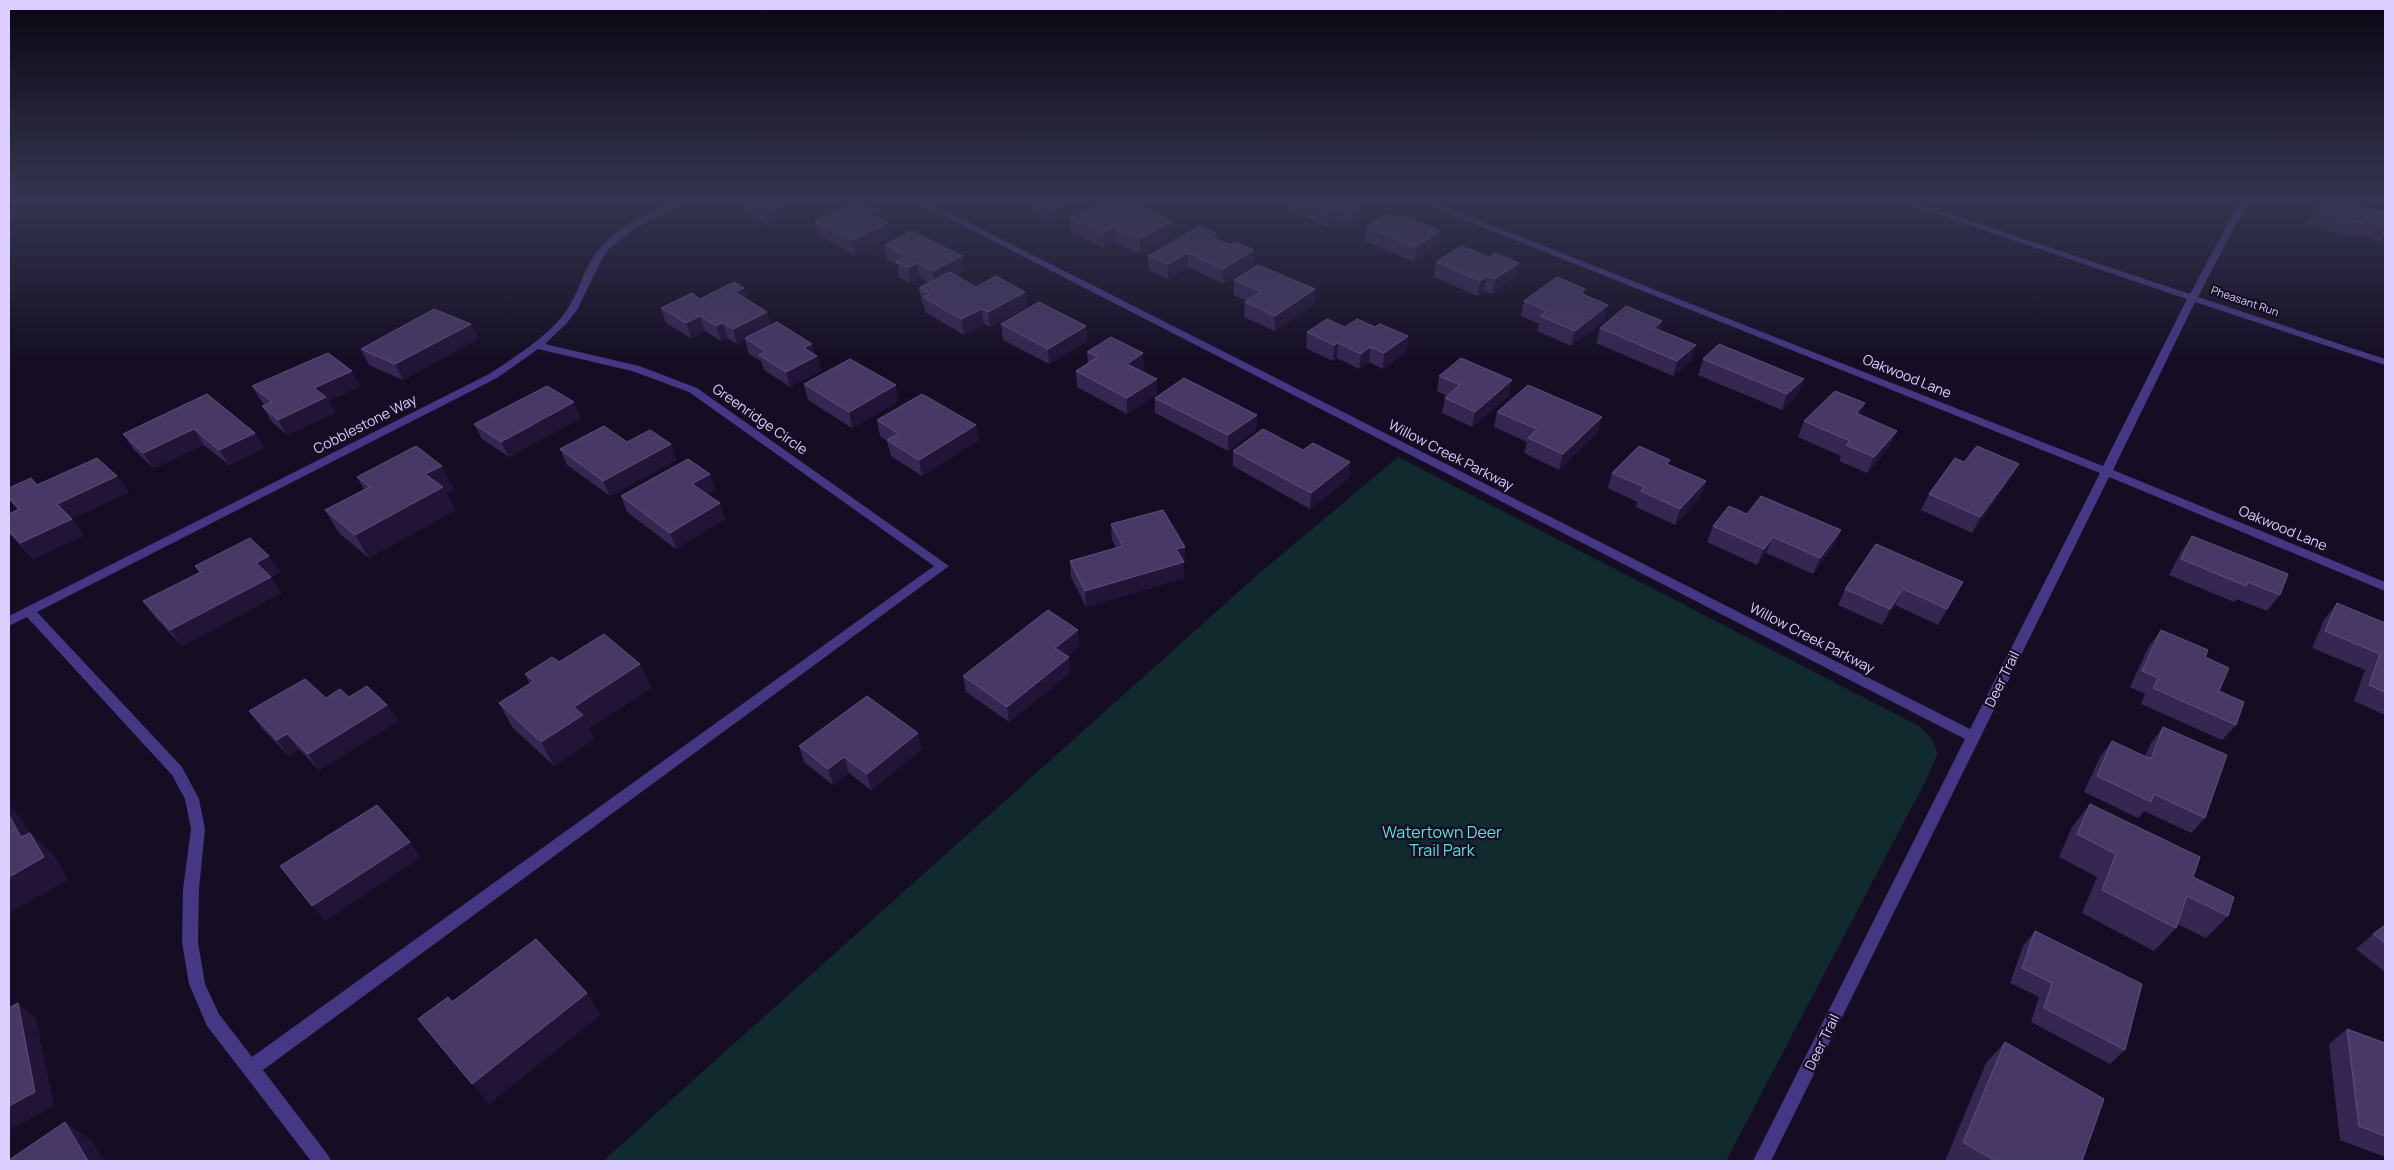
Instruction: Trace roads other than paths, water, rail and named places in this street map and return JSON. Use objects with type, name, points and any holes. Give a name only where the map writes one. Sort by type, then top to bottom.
[{"type":"street","name":"Cobblestone Way","points":[[9,621],[469,388],[516,362],[537,346],[563,321],[580,297],[593,264],[601,254]]},
{"type":"street","name":"Willow Creek Parkway","points":[[1022,254],[1973,737]]},
{"type":"street","name":"Oakwood Lane","points":[[1555,254],[2106,471],[2385,587]]},
{"type":"street","name":"Pheasant Run","points":[[2061,254],[2385,362]]},
{"type":"street","name":"Deer Trail","points":[[1762,1161],[2216,254]]},
{"type":"street","name":"Greenridge Circle","points":[[252,1068],[943,566],[693,390],[666,377],[640,368],[537,346]]},
{"type":"street","points":[[30,611],[177,771],[192,799],[198,829],[191,889],[190,942],[197,984],[213,1020],[322,1161]]},
{"type":"park label","name":"Watertown Deer Trail Park","points":[[1442,841]]}]
